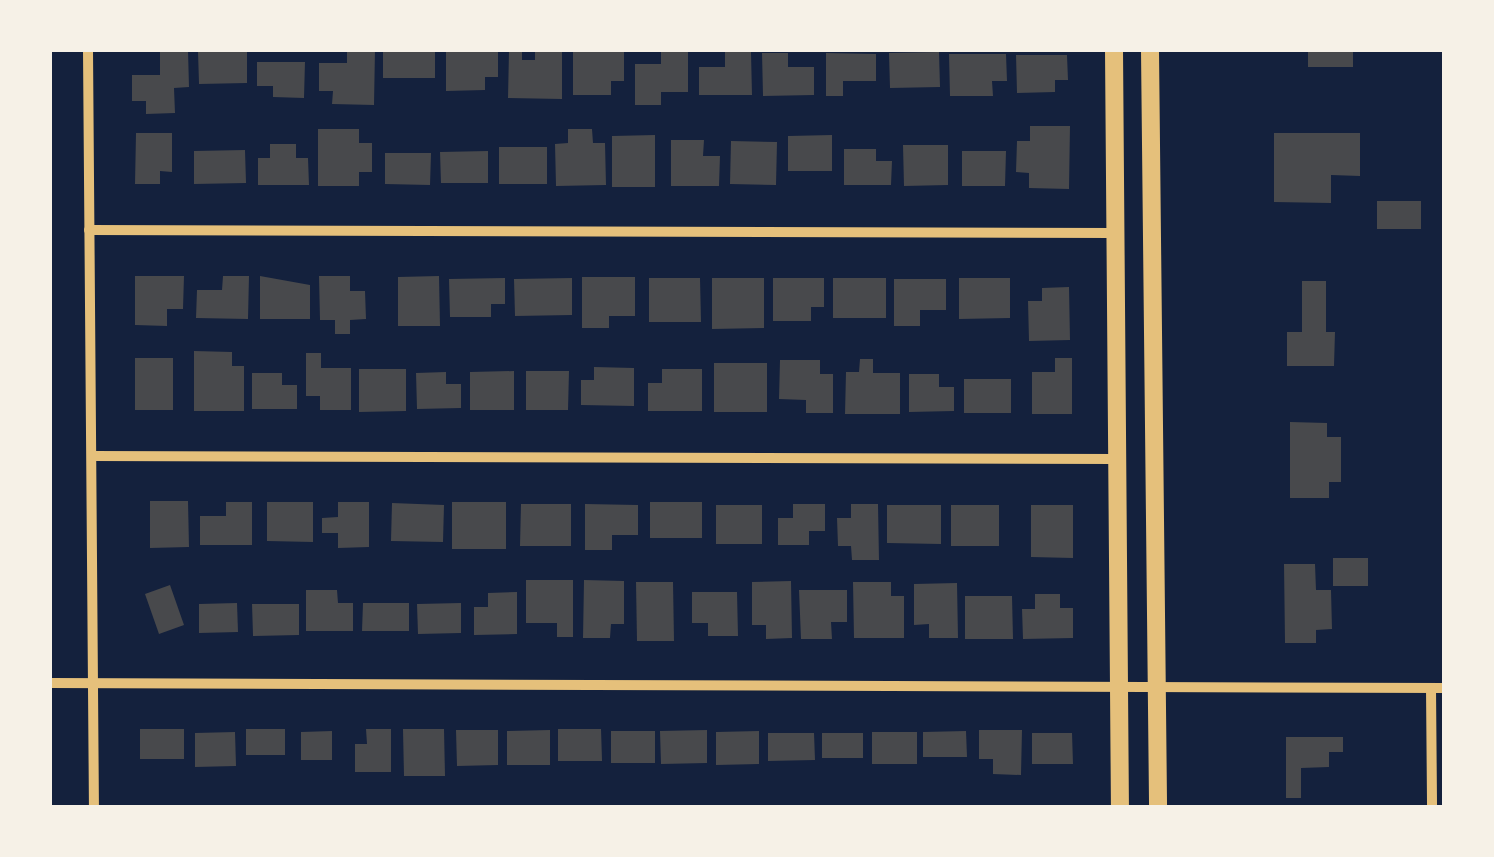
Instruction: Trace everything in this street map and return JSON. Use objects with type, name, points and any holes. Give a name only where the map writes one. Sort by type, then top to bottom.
[{"type":"main road","points":[[1114,50],[1120,807]]},
{"type":"main road","points":[[1150,50],[1158,807]]},
{"type":"street","points":[[88,50],[94,807]]},
{"type":"street","points":[[89,230],[1115,234]]},
{"type":"street","points":[[92,456],[1117,459]]},
{"type":"street","points":[[50,683],[1438,688],[1432,807]]},
{"type":"building","points":[[160,50],[188,50],[189,87],[174,88],[175,113],[146,114],[146,101],[132,101],[132,75],[160,75]]},
{"type":"building","points":[[247,50],[247,83],[199,84],[198,51]]},
{"type":"building","points":[[347,50],[375,50],[374,105],[332,104],[333,91],[319,91],[319,63],[347,63]]},
{"type":"building","points":[[383,50],[435,50],[435,78],[383,78]]},
{"type":"building","points":[[498,50],[498,77],[485,77],[485,90],[446,91],[446,51]]},
{"type":"building","points":[[509,50],[522,50],[522,60],[535,60],[535,50],[562,50],[562,99],[508,98]]},
{"type":"building","points":[[661,50],[688,50],[688,92],[661,92],[661,105],[635,105],[635,64],[661,64]]},
{"type":"building","points":[[1308,50],[1353,50],[1353,67],[1308,67]]},
{"type":"building","points":[[573,52],[624,52],[624,81],[611,81],[611,95],[573,95]]},
{"type":"building","points":[[725,52],[751,52],[752,95],[699,95],[699,67],[725,67]]},
{"type":"building","points":[[939,52],[940,87],[890,88],[889,53]]},
{"type":"building","points":[[762,53],[788,53],[788,67],[814,67],[814,95],[763,96]]},
{"type":"building","points":[[826,53],[876,54],[876,81],[843,81],[843,96],[826,96]]},
{"type":"building","points":[[949,54],[1006,54],[1007,81],[992,81],[993,96],[950,96]]},
{"type":"building","points":[[1016,55],[1067,55],[1068,80],[1055,80],[1055,92],[1017,93]]},
{"type":"building","points":[[257,62],[305,62],[304,98],[273,97],[273,86],[257,86]]},
{"type":"building","points":[[1030,126],[1070,126],[1069,189],[1029,188],[1029,173],[1016,172],[1017,141],[1030,141]]},
{"type":"building","points":[[318,129],[359,129],[359,143],[372,143],[372,172],[359,172],[359,186],[318,186]]},
{"type":"building","points":[[568,129],[592,129],[593,143],[605,143],[606,185],[556,186],[555,144],[568,143]]},
{"type":"building","points":[[136,133],[172,133],[172,172],[160,171],[160,184],[135,184]]},
{"type":"building","points":[[1274,133],[1360,133],[1360,176],[1331,175],[1331,203],[1274,202]]},
{"type":"building","points":[[655,135],[655,187],[612,187],[612,136]]},
{"type":"building","points":[[832,135],[832,171],[788,171],[788,136]]},
{"type":"building","points":[[671,140],[704,140],[703,156],[720,156],[719,186],[671,186]]},
{"type":"building","points":[[731,141],[777,142],[776,185],[730,184]]},
{"type":"building","points":[[270,144],[296,144],[296,158],[308,158],[309,185],[258,185],[258,158],[270,158]]},
{"type":"building","points":[[903,145],[948,145],[948,185],[904,186]]},
{"type":"building","points":[[499,147],[547,147],[547,184],[499,184]]},
{"type":"building","points":[[844,149],[876,149],[876,161],[892,161],[891,185],[844,185]]},
{"type":"building","points":[[245,150],[246,183],[194,184],[194,151]]},
{"type":"building","points":[[488,151],[488,183],[441,183],[440,152]]},
{"type":"building","points":[[962,151],[1006,151],[1005,186],[962,186]]},
{"type":"building","points":[[385,153],[431,153],[430,185],[385,184]]},
{"type":"building","points":[[1377,201],[1421,201],[1421,229],[1377,229]]},
{"type":"building","points":[[135,276],[184,276],[183,309],[167,309],[167,326],[135,325]]},
{"type":"building","points":[[223,276],[249,276],[248,319],[196,318],[197,290],[222,290]]},
{"type":"building","points":[[260,276],[310,285],[310,319],[260,319]]},
{"type":"building","points":[[319,276],[350,276],[350,291],[365,291],[366,319],[350,320],[350,334],[335,334],[335,320],[320,320]]},
{"type":"building","points":[[439,276],[440,326],[398,326],[398,277]]},
{"type":"building","points":[[582,277],[635,277],[635,316],[609,316],[609,328],[582,328]]},
{"type":"building","points":[[505,278],[505,304],[491,304],[491,317],[450,317],[449,279]]},
{"type":"building","points":[[572,278],[572,315],[515,316],[514,279]]},
{"type":"building","points":[[649,278],[700,278],[701,322],[649,322]]},
{"type":"building","points":[[712,278],[764,278],[764,328],[712,329]]},
{"type":"building","points":[[773,278],[824,278],[824,307],[811,307],[811,321],[773,321]]},
{"type":"building","points":[[833,278],[886,278],[886,318],[833,318]]},
{"type":"building","points":[[959,278],[1010,278],[1010,318],[959,319]]},
{"type":"building","points":[[894,279],[946,279],[946,310],[920,310],[920,326],[894,326]]},
{"type":"building","points":[[1302,281],[1326,281],[1326,332],[1335,332],[1334,366],[1287,366],[1287,332],[1302,332]]},
{"type":"building","points":[[1069,287],[1070,340],[1029,341],[1028,301],[1042,301],[1042,288]]},
{"type":"building","points":[[194,351],[232,352],[232,366],[244,366],[244,411],[194,411]]},
{"type":"building","points":[[306,353],[321,353],[321,368],[351,368],[351,410],[320,410],[320,396],[306,396]]},
{"type":"building","points":[[135,358],[173,358],[173,410],[135,410]]},
{"type":"building","points":[[1055,358],[1072,358],[1072,414],[1032,414],[1032,372],[1055,372]]},
{"type":"building","points":[[860,359],[873,359],[873,373],[900,373],[900,414],[845,414],[846,372],[859,372]]},
{"type":"building","points":[[780,360],[820,360],[820,374],[833,374],[833,413],[806,413],[806,400],[779,399]]},
{"type":"building","points":[[714,363],[767,363],[767,412],[714,412]]},
{"type":"building","points":[[594,367],[634,368],[634,406],[581,405],[581,380],[594,380]]},
{"type":"building","points":[[359,369],[406,369],[406,411],[359,412]]},
{"type":"building","points":[[662,369],[702,369],[702,411],[648,411],[648,383],[662,383]]},
{"type":"building","points":[[514,371],[514,410],[470,410],[470,372]]},
{"type":"building","points":[[526,371],[569,371],[568,410],[526,410]]},
{"type":"building","points":[[446,372],[446,384],[461,384],[461,408],[417,409],[416,373]]},
{"type":"building","points":[[252,373],[282,373],[282,385],[297,385],[297,409],[252,409]]},
{"type":"building","points":[[909,374],[939,374],[939,387],[954,387],[954,411],[909,412]]},
{"type":"building","points":[[964,379],[1011,379],[1011,413],[964,413]]},
{"type":"building","points":[[1290,422],[1327,423],[1327,437],[1341,437],[1341,482],[1329,482],[1329,498],[1290,498]]},
{"type":"building","points":[[150,501],[188,501],[189,547],[150,548]]},
{"type":"building","points":[[226,502],[252,502],[252,545],[200,545],[200,516],[226,516]]},
{"type":"building","points":[[267,502],[313,502],[313,542],[267,541]]},
{"type":"building","points":[[338,502],[369,502],[369,547],[338,548],[338,533],[322,533],[322,518],[338,517]]},
{"type":"building","points":[[452,502],[506,502],[506,549],[452,549]]},
{"type":"building","points":[[650,502],[702,502],[702,538],[650,538]]},
{"type":"building","points":[[392,503],[444,505],[443,542],[391,541]]},
{"type":"building","points":[[521,504],[571,504],[571,546],[520,546]]},
{"type":"building","points":[[585,504],[638,505],[638,535],[612,535],[612,550],[585,550]]},
{"type":"building","points":[[793,504],[825,504],[825,531],[809,531],[809,545],[778,545],[778,518],[793,518]]},
{"type":"building","points":[[851,504],[878,504],[879,560],[852,560],[851,546],[838,546],[837,518],[851,518]]},
{"type":"building","points":[[716,505],[762,505],[762,544],[716,544]]},
{"type":"building","points":[[887,505],[941,505],[941,544],[887,543]]},
{"type":"building","points":[[951,505],[999,505],[999,546],[951,546]]},
{"type":"building","points":[[1031,505],[1073,505],[1073,558],[1031,557]]},
{"type":"building","points":[[1333,558],[1368,558],[1368,586],[1333,586]]},
{"type":"building","points":[[1284,564],[1315,564],[1316,590],[1331,590],[1332,629],[1316,630],[1316,643],[1285,643]]},
{"type":"building","points":[[526,580],[573,580],[573,637],[557,637],[557,623],[526,623]]},
{"type":"building","points":[[584,580],[624,581],[624,624],[611,624],[610,638],[583,638]]},
{"type":"building","points":[[791,581],[792,638],[766,639],[766,625],[752,625],[752,582]]},
{"type":"building","points":[[636,582],[673,582],[674,641],[637,641]]},
{"type":"building","points":[[853,582],[891,582],[891,596],[904,596],[904,638],[854,638]]},
{"type":"building","points":[[957,583],[958,638],[929,638],[929,624],[914,625],[914,584]]},
{"type":"building","points":[[170,585],[184,625],[159,634],[145,594]]},
{"type":"building","points":[[306,590],[337,590],[338,603],[353,603],[353,631],[306,631]]},
{"type":"building","points":[[799,590],[847,590],[847,622],[831,622],[832,639],[801,639]]},
{"type":"building","points":[[517,592],[517,634],[474,635],[474,607],[488,607],[488,593]]},
{"type":"building","points":[[692,592],[737,592],[738,636],[708,636],[708,623],[692,623]]},
{"type":"building","points":[[1035,594],[1060,594],[1060,608],[1073,608],[1073,638],[1023,639],[1022,609],[1035,609]]},
{"type":"building","points":[[965,596],[1012,596],[1013,639],[965,639]]},
{"type":"building","points":[[237,603],[238,632],[199,633],[199,604]]},
{"type":"building","points":[[363,603],[409,603],[409,631],[362,631]]},
{"type":"building","points":[[461,603],[461,633],[418,634],[417,604]]},
{"type":"building","points":[[252,604],[299,604],[299,635],[253,636]]},
{"type":"building","points":[[140,729],[184,729],[184,759],[140,759]]},
{"type":"building","points":[[246,729],[285,729],[285,755],[246,755]]},
{"type":"building","points":[[366,729],[391,729],[391,772],[355,772],[355,744],[367,744]]},
{"type":"building","points":[[403,729],[444,729],[445,776],[404,776]]},
{"type":"building","points":[[558,729],[601,729],[602,761],[558,761]]},
{"type":"building","points":[[456,730],[498,730],[498,765],[457,766]]},
{"type":"building","points":[[550,730],[550,765],[507,765],[507,731]]},
{"type":"building","points":[[707,730],[707,763],[661,764],[660,731]]},
{"type":"building","points":[[979,730],[1022,730],[1021,775],[993,774],[993,759],[979,759]]},
{"type":"building","points":[[332,731],[332,760],[301,760],[301,732]]},
{"type":"building","points":[[611,731],[655,731],[655,763],[611,763]]},
{"type":"building","points":[[759,731],[759,764],[716,765],[716,732]]},
{"type":"building","points":[[966,731],[967,757],[923,757],[923,732]]},
{"type":"building","points":[[235,732],[236,766],[195,767],[195,733]]},
{"type":"building","points":[[872,732],[917,732],[917,764],[872,764]]},
{"type":"building","points":[[768,733],[814,733],[815,760],[768,761]]},
{"type":"building","points":[[822,733],[863,733],[863,758],[822,758]]},
{"type":"building","points":[[1032,733],[1072,733],[1073,764],[1032,764]]},
{"type":"building","points":[[1286,737],[1343,737],[1343,752],[1329,752],[1329,767],[1301,768],[1301,798],[1286,798]]}]
